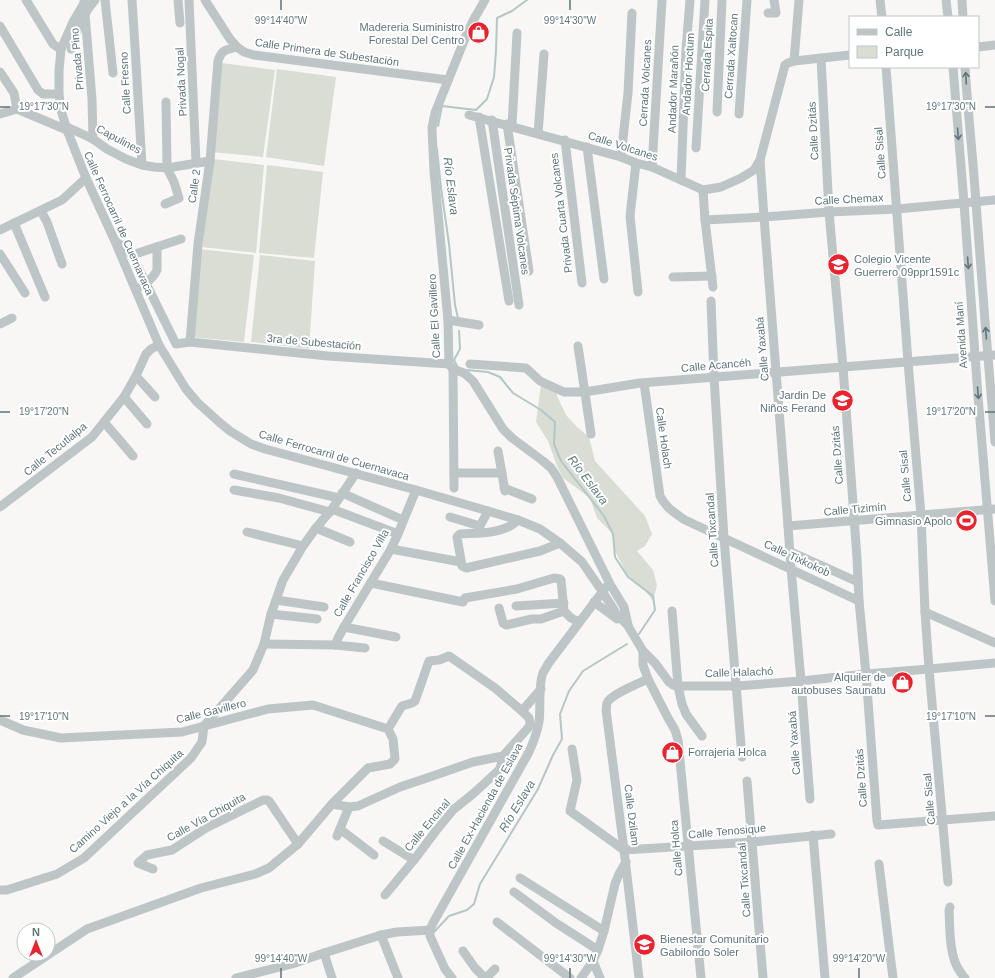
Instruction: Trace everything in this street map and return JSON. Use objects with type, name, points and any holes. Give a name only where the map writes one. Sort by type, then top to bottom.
[{"type":"street","points":[[26,0],[53,44],[61,49]]},
{"type":"street","points":[[71,49],[76,32],[85,14],[95,0]]},
{"type":"street","points":[[105,0],[113,73]]},
{"type":"street","name":"Calle Fresno","points":[[132,0],[142,165]]},
{"type":"street","points":[[178,0],[180,23]]},
{"type":"street","name":"Privada Nogal","points":[[189,0],[196,162]]},
{"type":"street","name":"Calle Primera de Subestación","points":[[205,0],[230,39],[244,52],[254,55],[448,80]]},
{"type":"street","name":"Calle El Gavillero","points":[[485,0],[474,19],[448,80],[435,113],[432,128],[434,170],[451,367],[464,373],[473,381],[503,428],[512,438],[543,460],[551,468],[557,477],[610,584],[624,607],[628,626]]},
{"type":"street","name":"Cerrada Volcanes","points":[[652,167],[662,0]]},
{"type":"street","name":"Andador Marañón","points":[[681,180],[686,49],[690,0]]},
{"type":"street","name":"Andador Hoctum","points":[[696,148],[705,0]]},
{"type":"street","name":"Cerrada Espita","points":[[717,112],[722,0]]},
{"type":"street","name":"Cerrada Xaltocan","points":[[739,114],[747,0]]},
{"type":"street","points":[[768,12],[776,13],[774,0]]},
{"type":"street","points":[[798,0],[794,61],[849,55]]},
{"type":"street","points":[[880,0],[882,16]]},
{"type":"street","points":[[946,0],[948,16]]},
{"type":"street","points":[[962,0],[963,16]]},
{"type":"street","name":"Calle Ferrocarril de Cuernavaca","points":[[85,1],[73,22],[61,49],[59,94],[61,110],[66,128],[86,178],[160,344],[186,389],[197,402],[219,422],[251,444],[488,510],[518,520],[540,530],[560,543],[582,562],[616,613],[628,626]]},
{"type":"street","name":"Privada Pino","points":[[85,1],[92,100],[93,139]]},
{"type":"street","points":[[622,157],[628,93],[632,13]]},
{"type":"street","points":[[0,26],[38,90],[43,94],[59,94]]},
{"type":"street","points":[[517,33],[509,125],[528,271]]},
{"type":"street","points":[[979,47],[995,45]]},
{"type":"street","name":"Calle 2","points":[[190,342],[198,244],[210,161],[218,61],[220,54],[224,50],[237,47]]},
{"type":"street","points":[[538,134],[544,54]]},
{"type":"street","name":"Calle Dzitás","points":[[821,58],[829,212],[843,367],[876,821],[878,825],[943,820]]},
{"type":"street","name":"Calle Yaxabá","points":[[794,61],[788,63],[784,68],[760,160],[789,551],[802,681],[810,799]]},
{"type":"street","name":"Calle Sisal","points":[[886,68],[921,515],[929,669],[948,882]]},
{"type":"street","name":"Avenida Maní","points":[[953,68],[975,356],[991,510],[995,602]]},
{"type":"street","points":[[965,68],[991,355],[995,442]]},
{"type":"street","points":[[0,72],[14,93],[17,109]]},
{"type":"street","points":[[165,204],[179,198],[174,182],[167,168],[166,102]]},
{"type":"street","points":[[0,114],[17,109],[66,128]]},
{"type":"street","name":"Calle Volcanes","points":[[469,114],[622,157],[652,167],[703,190]]},
{"type":"street","points":[[479,117],[509,301]]},
{"type":"street","name":"Privada Séptima Volcanes","points":[[492,120],[519,305]]},
{"type":"street","name":"Capulines","points":[[66,128],[93,139],[107,149],[142,165],[167,168],[196,162],[210,161]]},
{"type":"street","name":"Privada Cuarta Volcanes","points":[[565,140],[582,283]]},
{"type":"street","points":[[587,147],[604,279]]},
{"type":"street","points":[[713,286],[703,190],[721,187],[741,178],[754,170],[760,160]]},
{"type":"street","points":[[636,162],[630,216],[638,292]]},
{"type":"street","points":[[0,230],[62,200],[86,178]]},
{"type":"street","name":"Calle Chemax","points":[[705,220],[896,209],[995,200]]},
{"type":"street","points":[[41,211],[47,222],[62,264]]},
{"type":"street","points":[[14,224],[46,297]]},
{"type":"street","points":[[132,255],[181,239]]},
{"type":"street","points":[[114,240],[132,255],[146,283]]},
{"type":"street","points":[[138,294],[139,287],[146,283],[156,273],[157,247]]},
{"type":"street","points":[[0,254],[25,293]]},
{"type":"street","points":[[673,277],[712,276]]},
{"type":"street","name":"3ra de Subestación","points":[[146,283],[176,344],[190,342],[451,367]]},
{"type":"street","name":"Calle Tixcandal","points":[[711,301],[724,538],[742,757]]},
{"type":"street","points":[[0,324],[12,318]]},
{"type":"street","points":[[448,320],[479,325]]},
{"type":"street","name":"Calle Tecutlalpa","points":[[0,507],[92,437],[124,397],[146,354],[160,344]]},
{"type":"street","points":[[578,346],[591,434]]},
{"type":"street","name":"Calle Acancéh","points":[[470,364],[526,368],[540,381],[564,392],[585,392],[644,383],[991,355]]},
{"type":"street","points":[[451,367],[454,488]]},
{"type":"street","points":[[136,376],[155,397]]},
{"type":"street","name":"Calle Holach","points":[[644,383],[660,496]]},
{"type":"street","points":[[124,397],[147,424]]},
{"type":"street","points":[[104,422],[134,456]]},
{"type":"street","points":[[498,451],[504,490],[532,499]]},
{"type":"street","points":[[204,726],[254,670],[264,644],[271,614],[283,580],[303,546],[331,510],[356,473]]},
{"type":"street","points":[[454,473],[502,473]]},
{"type":"street","points":[[234,474],[341,495],[403,520]]},
{"type":"street","points":[[234,490],[279,498],[331,510],[398,534]]},
{"type":"street","name":"Calle Francisco Villa","points":[[335,645],[344,627],[391,549],[416,490]]},
{"type":"street","name":"Calle Tixkokob","points":[[660,496],[664,504],[685,520],[791,568],[859,601]]},
{"type":"street","points":[[450,517],[480,526],[488,510]]},
{"type":"street","name":"Calle Tizimín","points":[[788,526],[991,510]]},
{"type":"street","points":[[462,564],[457,537],[460,534],[493,532],[510,526],[518,520]]},
{"type":"street","points":[[316,528],[350,542]]},
{"type":"street","points":[[247,532],[303,546]]},
{"type":"street","points":[[391,549],[462,564],[466,568],[533,553],[560,543]]},
{"type":"street","points":[[789,551],[858,582]]},
{"type":"street","points":[[371,583],[462,602],[465,598],[517,589],[553,574],[561,580],[564,607],[574,620],[579,622]]},
{"type":"street","name":"Calle Ex-Hacienda de Eslava","points":[[430,930],[530,752],[539,723],[541,708],[541,679],[543,672],[602,590],[610,584]]},
{"type":"street","points":[[276,600],[324,607]]},
{"type":"street","points":[[594,602],[628,626],[643,651],[655,663],[669,682],[678,686]]},
{"type":"street","points":[[516,606],[564,607]]},
{"type":"street","points":[[499,608],[503,623],[506,624],[532,619],[541,619],[564,607]]},
{"type":"street","points":[[672,611],[678,686],[682,704],[686,714],[702,736]]},
{"type":"street","points":[[925,612],[995,643]]},
{"type":"street","points":[[271,614],[317,619]]},
{"type":"street","points":[[344,627],[396,637]]},
{"type":"street","points":[[264,644],[335,645],[365,648]]},
{"type":"street","points":[[643,651],[642,665],[648,679]]},
{"type":"street","points":[[13,978],[87,928],[201,888],[255,874],[269,868],[298,844],[332,804],[368,768],[390,764],[395,759],[393,739],[388,729],[402,706],[416,701],[429,661],[439,660],[447,656],[451,656],[495,688],[529,718],[530,725],[502,756],[472,762],[400,787],[358,806],[349,807],[332,804]]},
{"type":"street","name":"Calle Halachó","points":[[678,686],[737,686],[995,663]]},
{"type":"street","name":"Calle Holca","points":[[648,679],[675,730],[678,740],[701,978]]},
{"type":"street","name":"Calle Dzilam","points":[[639,978],[626,862],[606,710],[607,703],[611,698],[648,679]]},
{"type":"street","points":[[522,711],[541,689]]},
{"type":"street","name":"Calle Gavillero","points":[[0,720],[23,730],[61,738],[182,732],[268,709],[313,705],[388,729]]},
{"type":"street","name":"Camino Viejo a la Vía Chiquita","points":[[0,890],[7,890],[57,874],[84,858],[191,758],[202,742],[204,726]]},
{"type":"street","points":[[572,749],[577,780],[570,811],[624,850]]},
{"type":"street","name":"Calle Encinal","points":[[385,895],[453,810],[500,769],[502,756]]},
{"type":"street","name":"Calle Tixcandal","points":[[747,780],[763,978]]},
{"type":"street","name":"Calle Vía Chiquita","points":[[153,869],[138,862],[147,855],[172,850],[206,828],[263,800],[269,801],[298,844]]},
{"type":"street","points":[[349,807],[339,833],[374,855]]},
{"type":"street","points":[[943,820],[995,816]]},
{"type":"street","name":"Calle Tenosique","points":[[624,850],[753,842],[831,834]]},
{"type":"street","points":[[813,835],[825,978]]},
{"type":"street","points":[[383,841],[414,860]]},
{"type":"street","points":[[581,978],[594,961],[604,931],[619,874],[626,862]]},
{"type":"street","points":[[879,864],[893,978]]},
{"type":"street","points":[[520,878],[604,931]]},
{"type":"street","points":[[514,892],[556,923],[598,950]]},
{"type":"street","points":[[950,907],[951,942],[954,959],[965,978]]},
{"type":"street","points":[[497,922],[570,978]]},
{"type":"street","points":[[236,978],[292,964],[381,935],[397,932],[430,930],[430,936],[445,969],[452,978]]},
{"type":"street","points":[[381,935],[398,978]]},
{"type":"street","points":[[463,951],[475,968],[485,978],[495,969]]},
{"type":"street","points":[[324,953],[332,978]]},
{"type":"street","points":[[594,961],[600,978]]},
{"type":"green space","points":[[222,63],[275,70],[263,157],[212,152]]},
{"type":"green space","points":[[277,69],[336,77],[324,166],[266,157]]},
{"type":"green space","points":[[213,159],[264,165],[256,253],[202,247]]},
{"type":"green space","points":[[267,165],[323,172],[314,258],[259,253]]},
{"type":"green space","points":[[199,249],[254,255],[244,342],[191,337]]},
{"type":"green space","points":[[260,255],[315,261],[309,349],[251,342]]},
{"type":"green space","points":[[541,385],[556,390],[557,396],[566,415],[589,437],[595,461],[645,516],[652,534],[645,546],[637,551],[653,570],[657,585],[653,601],[644,589],[628,577],[614,549],[613,534],[597,518],[590,498],[563,478],[548,441],[536,422]]},
{"type":"waterway","name":"Río Eslava","points":[[438,126],[442,106],[476,110],[487,99],[494,77],[497,18],[512,11],[527,0]]},
{"type":"waterway","name":"Río Eslava","points":[[437,149],[455,305],[458,318]]},
{"type":"waterway","name":"Río Eslava","points":[[458,368],[454,360],[460,349],[459,331]]},
{"type":"waterway","name":"Río Eslava","points":[[466,370],[488,372],[500,377],[513,393],[541,410],[555,422],[554,444],[561,461],[604,516],[613,534],[615,557],[628,577],[653,596],[655,610],[639,634]]},
{"type":"waterway","name":"Río Eslava","points":[[434,932],[449,916],[467,910],[474,904],[480,884],[538,789],[562,739],[560,714],[569,691],[583,671],[627,644]]},
{"type":"place","name":"Madereria Suministro Forestal Del Centro","points":[[479,33]]},
{"type":"place","name":"Colegio Vicente Guerrero 09ppr1591c","points":[[839,265]]},
{"type":"place","name":"Jardin De Niños Ferand","points":[[842,401]]},
{"type":"place","name":"Gimnasio Apolo","points":[[967,521]]},
{"type":"place","name":"Alquiler de autobuses Saunatu","points":[[902,683]]},
{"type":"place","name":"Forrajeria Holca","points":[[673,752]]},
{"type":"place","name":"Bienestar Comunitario Gabilondo Soler","points":[[644,945]]}]
